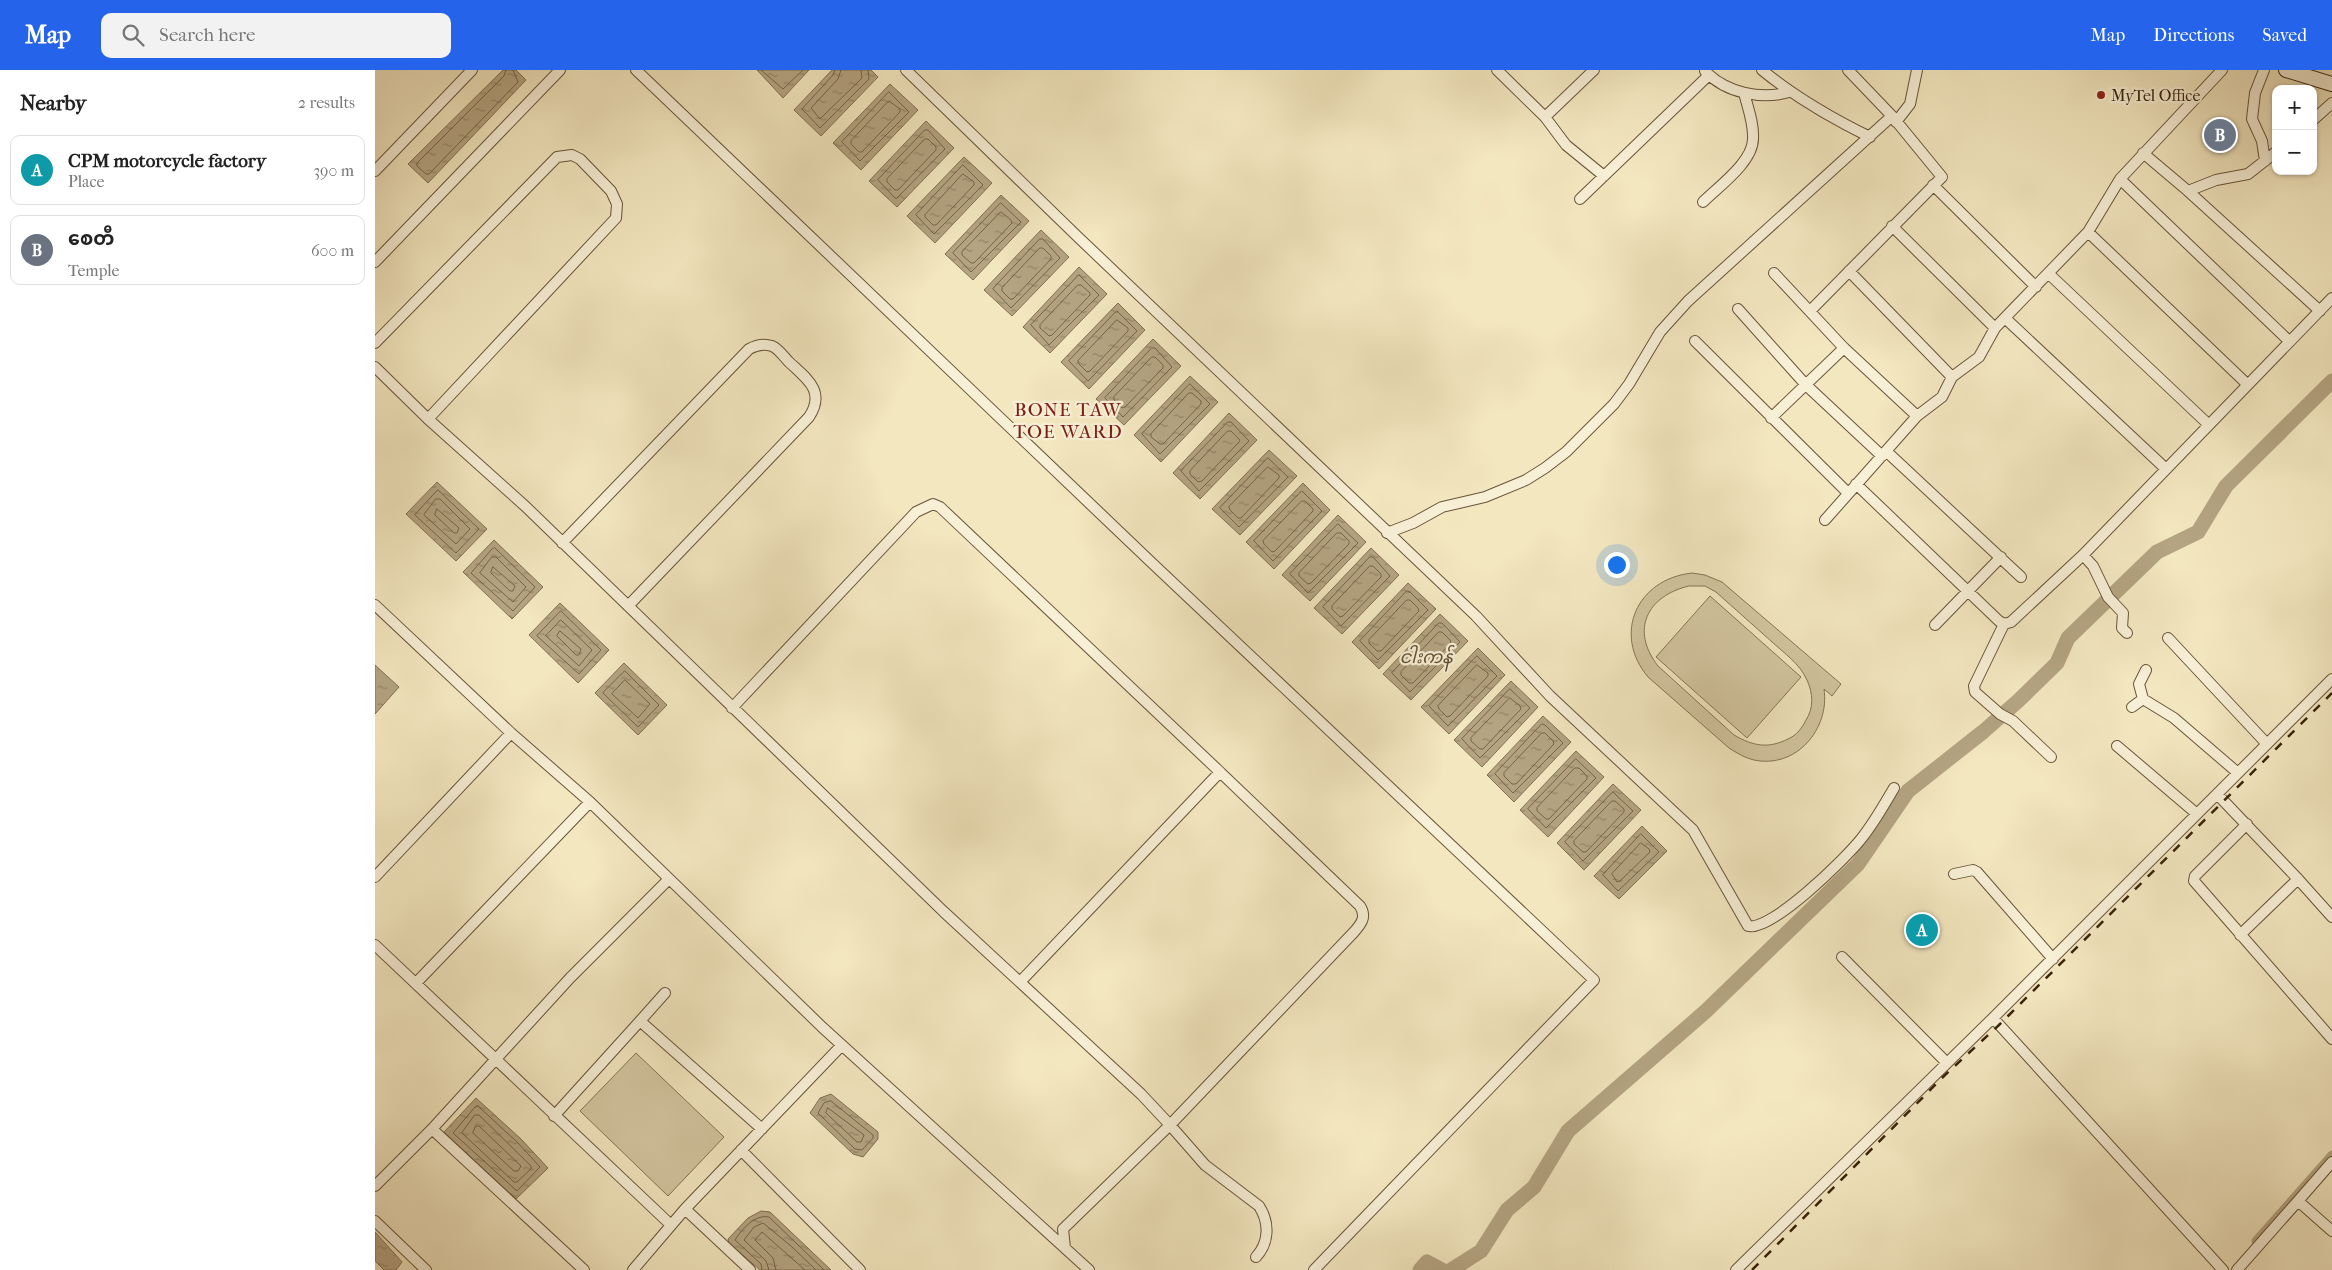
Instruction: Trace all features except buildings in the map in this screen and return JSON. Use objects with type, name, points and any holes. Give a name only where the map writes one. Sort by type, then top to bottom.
[{"type":"street","points":[[375,171],[472,70]]},
{"type":"street","points":[[375,262],[560,70]]},
{"type":"street","points":[[636,70],[1152,563],[1593,980],[1314,1270]]},
{"type":"street","points":[[906,70],[1387,533],[1476,616],[1550,696],[1693,830],[1748,926],[1758,926],[1775,916],[1817,885],[1835,868],[1869,829],[1894,788]]},
{"type":"street","points":[[1497,70],[1545,117],[1571,150],[1604,176]]},
{"type":"street","points":[[1545,117],[1595,70]]},
{"type":"street","points":[[1762,70],[1789,92],[1833,120],[1870,137]]},
{"type":"street","points":[[1810,311],[1941,177],[1894,119],[1848,70]]},
{"type":"street","points":[[1387,533],[1413,523],[1442,507],[1485,497],[1526,480],[1566,452],[1614,404],[1629,384],[1660,332],[1688,301],[1870,137],[1910,104],[1917,70]]},
{"type":"street","points":[[1825,520],[1917,416],[1942,397],[1952,377],[1979,357],[1995,328],[2088,232],[2120,179],[2222,70]]},
{"type":"street","points":[[2264,70],[2255,93],[2252,119],[2262,141],[2265,162]]},
{"type":"street","points":[[2286,70],[2332,84]]},
{"type":"street","points":[[1580,200],[1707,72],[1744,93],[1773,96],[1789,92]]},
{"type":"street","points":[[1703,202],[1745,161],[1753,141],[1752,121],[1744,93]]},
{"type":"street","points":[[2317,116],[2332,103]]},
{"type":"street","points":[[2143,153],[2188,191],[2320,311]]},
{"type":"street","points":[[375,344],[557,157],[571,155],[580,159],[613,194],[618,209],[616,218],[428,420]]},
{"type":"street","points":[[2188,191],[2216,180],[2248,174],[2272,156]]},
{"type":"street","points":[[2120,179],[2289,341]]},
{"type":"street","points":[[1933,185],[2036,286]]},
{"type":"street","points":[[1892,226],[1995,328]]},
{"type":"street","points":[[2088,232],[2247,384]]},
{"type":"street","points":[[1849,271],[1952,377]]},
{"type":"street","points":[[1774,273],[1845,348],[1917,416]]},
{"type":"street","points":[[2049,274],[2208,424]]},
{"type":"street","points":[[2051,757],[2008,718],[1975,692],[1975,684],[2004,624],[2016,619],[2083,555],[2332,298]]},
{"type":"street","points":[[1738,309],[1806,385],[2021,577]]},
{"type":"street","points":[[2005,318],[2166,468]]},
{"type":"street","points":[[1695,342],[1848,493]]},
{"type":"street","points":[[561,543],[749,349],[759,344],[773,346],[812,384],[816,398],[815,407],[809,417],[628,606]]},
{"type":"street","points":[[1771,418],[1845,348]]},
{"type":"street","points":[[375,367],[428,420],[525,506],[731,708],[944,912],[1141,1094],[1205,1165],[1259,1206],[1265,1216],[1267,1236],[1265,1245],[1256,1257]]},
{"type":"street","points":[[1856,484],[2004,624]]},
{"type":"street","points":[[731,708],[916,512],[933,504],[940,508],[1360,906],[1363,920],[1354,932],[1170,1125],[1063,1229],[1065,1248]]},
{"type":"street","points":[[2083,555],[2093,566],[2109,597],[2124,616],[2122,628],[2127,634]]},
{"type":"street","points":[[1935,625],[2001,558]]},
{"type":"street","points":[[375,605],[511,733],[590,802],[842,1045],[1089,1270]]},
{"type":"street","points":[[2167,638],[2267,744]]},
{"type":"street","points":[[2146,670],[2139,684],[2143,699],[2174,718],[2238,773]]},
{"type":"street","points":[[1736,1270],[2053,959],[2332,679]]},
{"type":"street","points":[[2132,707],[2143,699]]},
{"type":"street","points":[[375,877],[511,733]]},
{"type":"street","points":[[2117,746],[2197,814]]},
{"type":"street","points":[[1020,982],[1220,772]]},
{"type":"street","points":[[2217,794],[2332,917]]},
{"type":"street","points":[[416,983],[590,802]]},
{"type":"street","points":[[2247,824],[2193,879],[2195,884],[2240,936],[2332,1039]]},
{"type":"street","points":[[1954,874],[1973,870],[1977,872],[2053,959]]},
{"type":"street","points":[[375,1186],[432,1129],[570,978],[669,879]]},
{"type":"street","points":[[2240,936],[2298,879]]},
{"type":"street","points":[[375,945],[671,1226]]},
{"type":"street","points":[[1842,957],[1947,1063]]},
{"type":"street","points":[[554,1116],[665,992]]},
{"type":"street","points":[[1993,1018],[2223,1270]]},
{"type":"street","points":[[640,1021],[762,1129]]},
{"type":"street","points":[[633,1270],[685,1209],[842,1045]]},
{"type":"street","points":[[432,1129],[582,1269]]},
{"type":"street","points":[[741,1150],[860,1270]]},
{"type":"street","points":[[2237,1270],[2332,1162]]},
{"type":"street","points":[[2298,1201],[2332,1231]]},
{"type":"street","points":[[685,1209],[750,1270]]},
{"type":"street","points":[[375,1221],[426,1270]]},
{"type":"shaded area","points":[[1692,573],[1705,575],[1722,582],[1841,684],[1832,696],[1824,689],[1824,704],[1816,731],[1807,743],[1796,752],[1784,758],[1769,761],[1754,760],[1741,755],[1729,748],[1648,677],[1637,660],[1632,643],[1632,627],[1636,611],[1644,597],[1657,586],[1673,577]],"holes":[[[1689,586],[1705,586],[1716,592],[1786,654],[1804,674],[1811,690],[1810,711],[1803,726],[1791,737],[1774,744],[1761,745],[1748,742],[1734,735],[1658,666],[1650,653],[1645,640],[1644,628],[1647,616],[1653,606],[1674,591]]]},
{"type":"shaded area","points":[[1710,596],[1801,677],[1747,738],[1656,657]]},
{"type":"shaded area","points":[[636,1053],[724,1137],[668,1196],[580,1111]]},
{"type":"water","points":[[503,70],[516,70],[526,80],[428,183],[408,164]]},
{"type":"water","points":[[757,70],[809,70],[783,98]]},
{"type":"water","points":[[832,70],[871,70],[878,77],[821,136],[794,110]]},
{"type":"water","points":[[890,84],[918,110],[861,170],[833,143]]},
{"type":"water","points":[[926,121],[954,148],[897,207],[869,181]]},
{"type":"water","points":[[964,157],[992,183],[935,243],[907,216]]},
{"type":"water","points":[[1001,195],[1029,221],[973,280],[945,254]]},
{"type":"water","points":[[1041,230],[1069,257],[1012,316],[984,290]]},
{"type":"water","points":[[1079,267],[1107,294],[1050,353],[1023,327]]},
{"type":"water","points":[[1118,303],[1145,330],[1089,389],[1061,362]]},
{"type":"water","points":[[1153,339],[1181,366],[1124,425],[1096,399]]},
{"type":"water","points":[[1190,376],[1218,402],[1161,462],[1134,435]]},
{"type":"water","points":[[1229,413],[1257,440],[1200,499],[1173,473]]},
{"type":"water","points":[[1269,450],[1297,476],[1240,535],[1212,509]]},
{"type":"water","points":[[437,482],[487,529],[456,561],[406,514]]},
{"type":"water","points":[[1303,483],[1330,510],[1274,569],[1246,542]]},
{"type":"water","points":[[1338,515],[1366,542],[1310,601],[1282,575]]},
{"type":"water","points":[[494,540],[543,587],[512,619],[463,572]]},
{"type":"water","points":[[1371,548],[1399,575],[1342,634],[1314,608]]},
{"type":"water","name":"ငါးကန်","points":[[1408,583],[1436,609],[1379,669],[1352,642]]},
{"type":"water","points":[[560,603],[609,650],[578,683],[529,635]]},
{"type":"water","name":"ငါးကန်","points":[[1440,614],[1468,641],[1411,700],[1383,674]]},
{"type":"water","name":"ငါးကန်","points":[[1478,648],[1505,675],[1449,734],[1421,707]]},
{"type":"water","points":[[624,663],[667,705],[638,735],[595,693]]},
{"type":"water","points":[[375,665],[399,687],[375,714]]},
{"type":"water","points":[[1511,681],[1538,707],[1482,767],[1454,740]]},
{"type":"water","points":[[1543,716],[1571,742],[1514,802],[1487,775]]},
{"type":"water","points":[[1576,751],[1604,777],[1548,837],[1520,810]]},
{"type":"water","points":[[1613,784],[1641,810],[1584,870],[1557,843]]},
{"type":"water","points":[[1642,826],[1667,851],[1619,899],[1594,876]]},
{"type":"water","points":[[831,1094],[878,1132],[878,1139],[863,1157],[853,1154],[810,1113],[820,1098]]},
{"type":"water","points":[[476,1098],[521,1139],[548,1168],[516,1199],[444,1132]]},
{"type":"water","points":[[761,1211],[770,1212],[831,1270],[760,1270],[729,1243],[728,1239],[748,1218]]},
{"type":"water","points":[[375,1232],[402,1262],[396,1270],[384,1270],[375,1261]]},
{"type":"waterway","points":[[1451,1270],[1481,1251],[1507,1210],[1534,1187],[1568,1131],[1706,1011],[1858,864],[1908,791],[1984,731],[2018,701],[2057,663],[2068,638],[2157,552],[2198,532],[2226,486],[2332,381]]},
{"type":"waterway","points":[[2256,1241],[2332,1155]]},
{"type":"waterway","points":[[1420,1270],[1427,1262],[1442,1270]]},
{"type":"railway","points":[[1752,1270],[1944,1076],[1999,1025],[2332,693]]},
{"type":"place","name":"MyTel Office","points":[[2101,95]]},
{"type":"place","name":"စေတီ","points":[[2220,135]]},
{"type":"place","name":"CPM motorcycle factory","points":[[1922,930]]},
{"type":"district","name":"BONE TAW TOE WARD","points":[[1068,421]]}]
